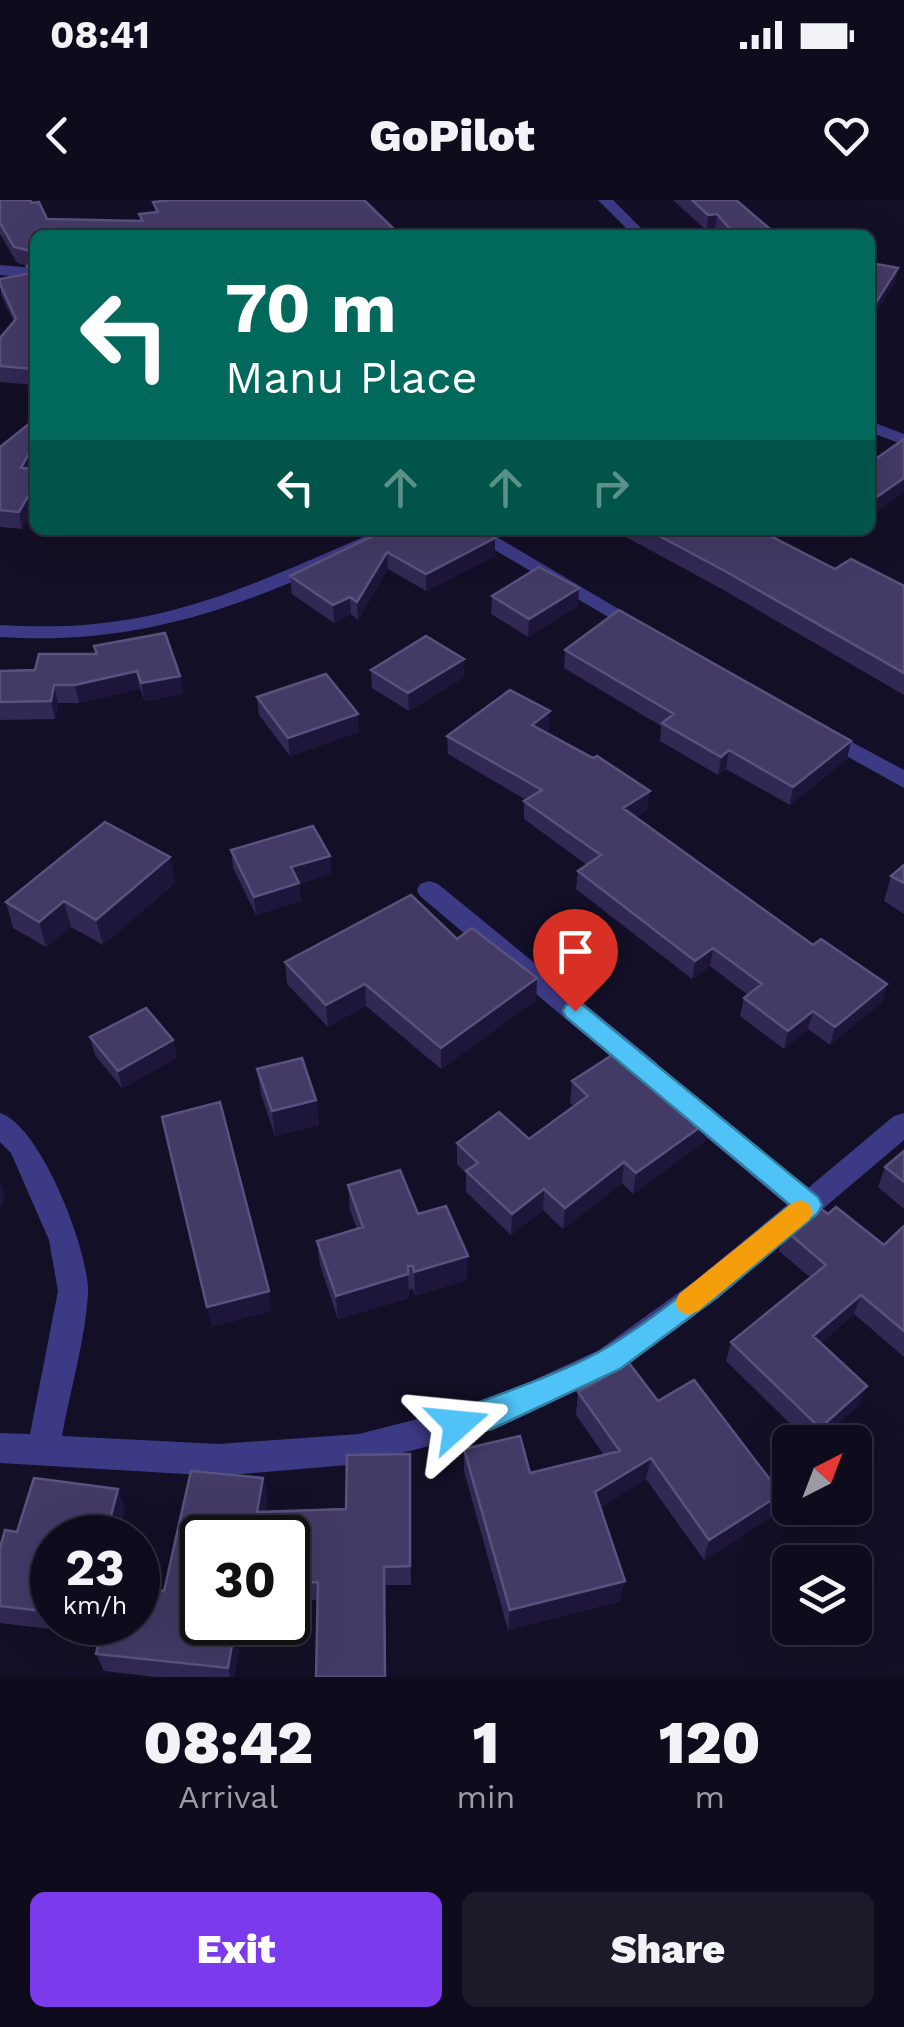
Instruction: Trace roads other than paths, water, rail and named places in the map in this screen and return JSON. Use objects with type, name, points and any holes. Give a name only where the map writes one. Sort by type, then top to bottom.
[{"type":"street","points":[[605,200],[636,230]]},
{"type":"street","points":[[0,270],[30,273]]},
{"type":"street","points":[[875,428],[904,440]]},
{"type":"street","points":[[0,631],[107,632],[161,622],[211,607],[384,535]]},
{"type":"street","points":[[480,535],[662,640]]},
{"type":"street","points":[[800,720],[904,780]]},
{"type":"street","points":[[428,890],[808,1205]]},
{"type":"street","points":[[0,1124],[22,1146],[64,1240],[73,1291],[42,1452]]},
{"type":"street","points":[[0,1448],[220,1460],[359,1449],[492,1415],[610,1360],[707,1289],[904,1124]]}]
